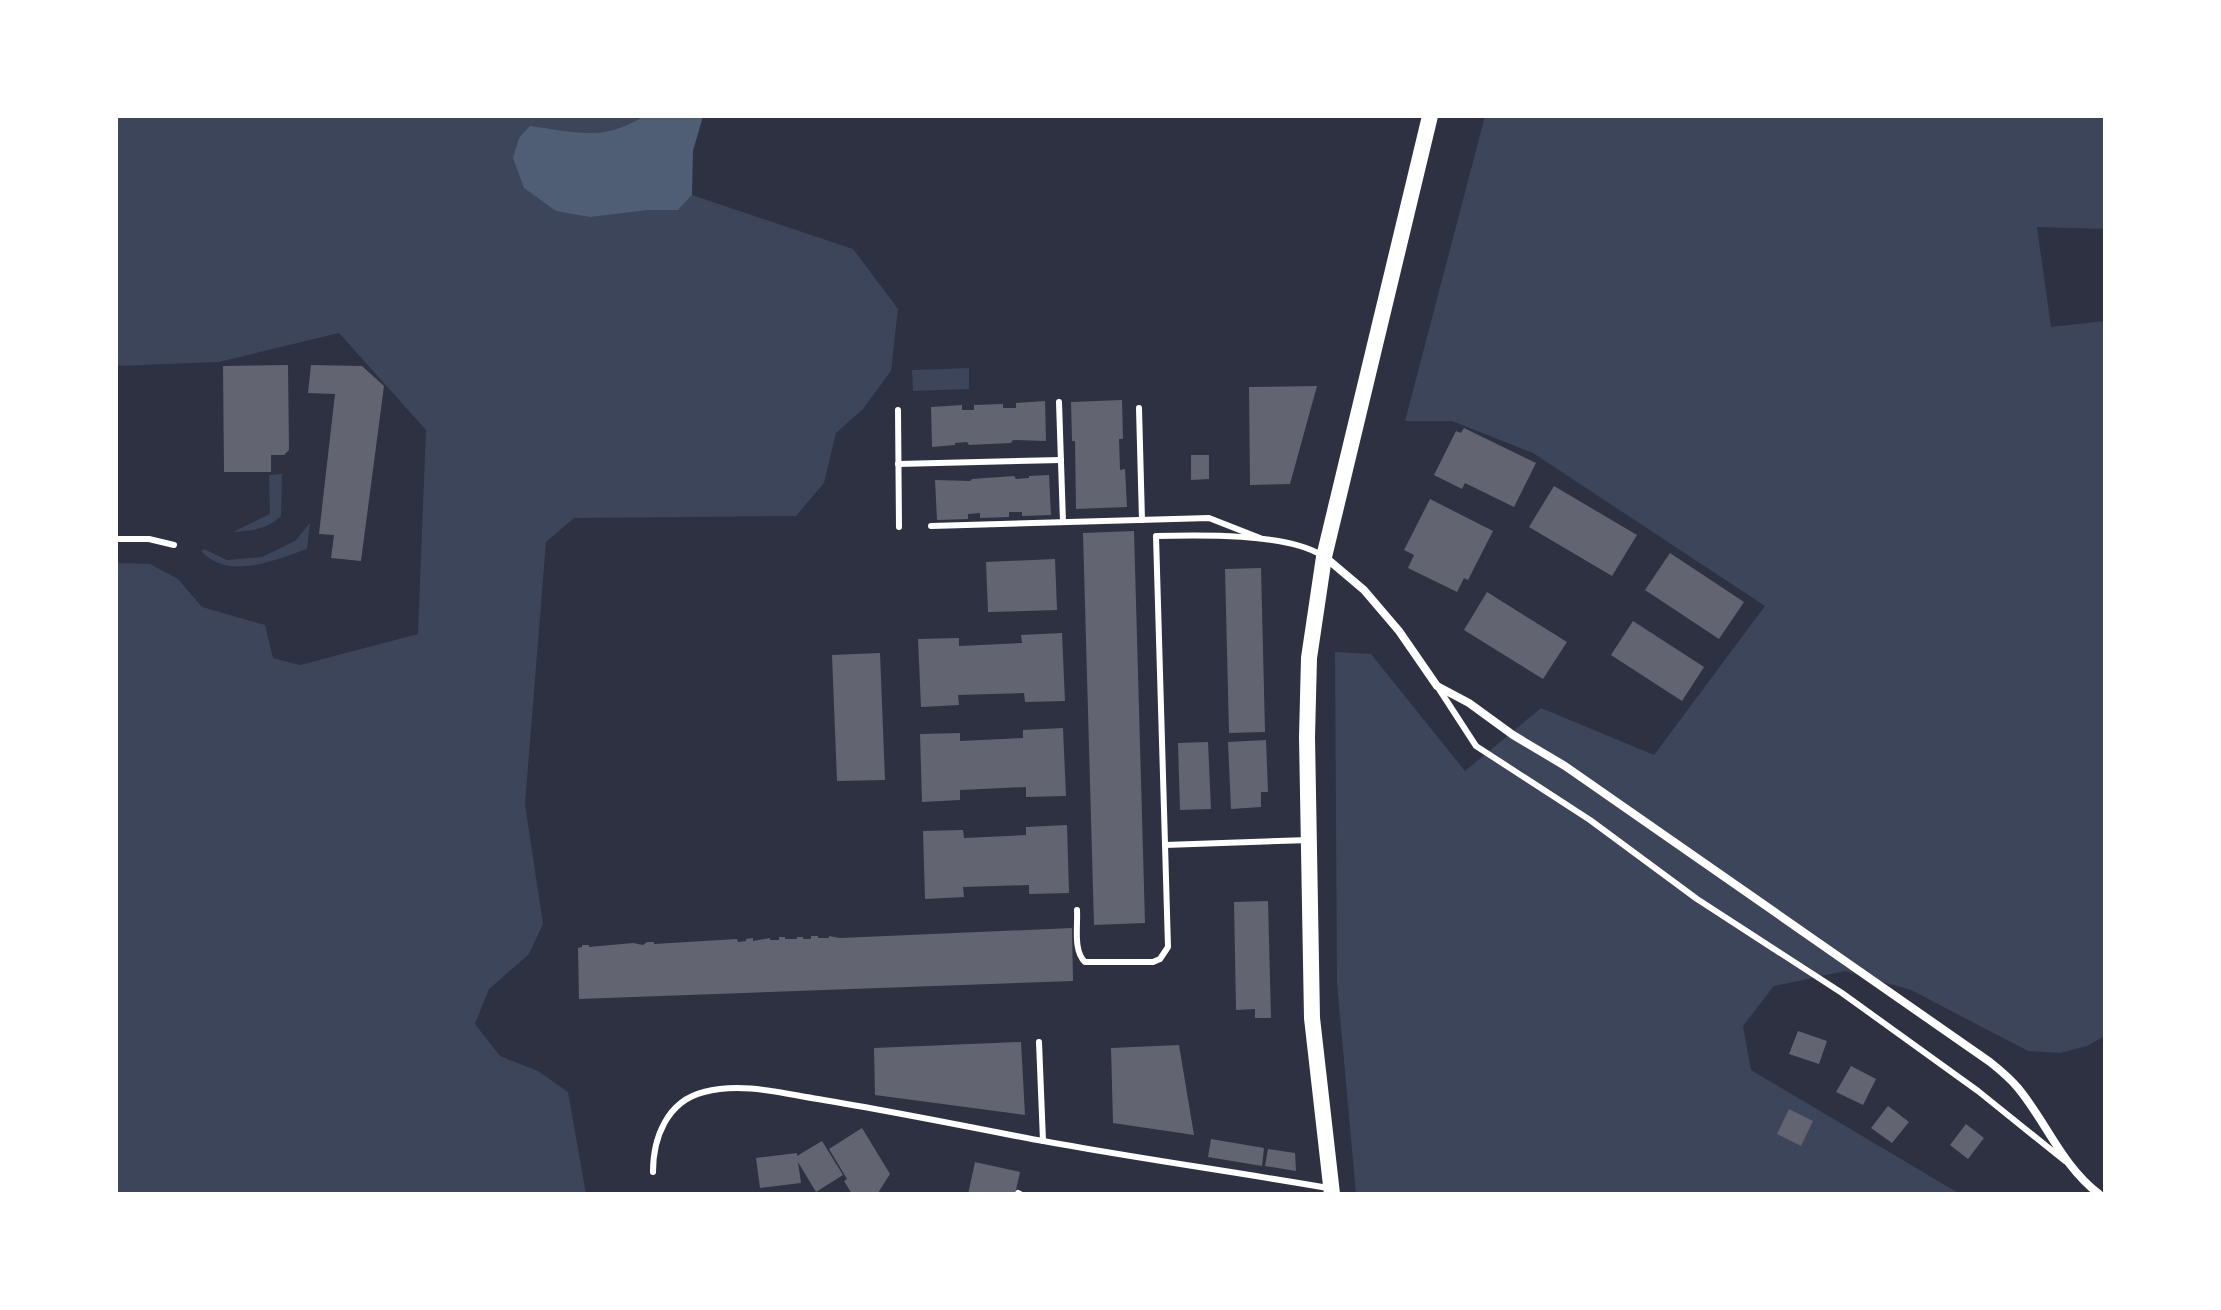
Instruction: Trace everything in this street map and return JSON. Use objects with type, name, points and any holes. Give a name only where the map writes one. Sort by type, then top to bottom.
[{"type":"main road","points":[[1332,1191],[1312,1018],[1309,658],[1324,557],[1430,116]]},
{"type":"street","points":[[1324,557],[1364,590],[1399,631],[1437,686],[1565,766],[1990,1062],[2019,1089],[2069,1165],[2099,1194]]},
{"type":"lane","points":[[1059,402],[1063,522]]},
{"type":"lane","points":[[1139,408],[1142,520]]},
{"type":"lane","points":[[898,410],[899,527]]},
{"type":"lane","points":[[898,464],[1061,460]]},
{"type":"lane","points":[[931,526],[1209,518],[1271,542]]},
{"type":"lane","points":[[1077,910],[1078,951],[1085,962],[1153,962],[1160,959],[1168,947],[1156,536],[1210,535],[1306,546],[1324,557]]},
{"type":"lane","points":[[116,539],[149,539],[174,545]]},
{"type":"lane","points":[[1437,686],[1476,746],[1590,820],[1697,899],[1842,993],[1978,1091],[2069,1165]]},
{"type":"lane","points":[[1165,845],[1309,840]]},
{"type":"lane","points":[[1039,1042],[1043,1141]]},
{"type":"lane","points":[[653,1172],[653,1153],[668,1114],[684,1100],[702,1092],[731,1088],[765,1090],[846,1103],[1332,1191]]},
{"type":"shaded area","points":[[116,116],[644,116],[623,129],[588,134],[648,210],[678,210],[692,195],[853,249],[898,309],[891,371],[863,409],[836,433],[824,483],[796,516],[574,518],[546,542],[525,804],[543,924],[529,954],[489,989],[475,1024],[500,1056],[538,1071],[568,1092],[586,1194],[116,1194],[116,563],[150,564],[178,579],[202,607],[265,625],[273,658],[300,665],[418,634],[426,430],[339,333],[219,362],[116,366]]},
{"type":"shaded area","points":[[644,116],[703,116],[693,151],[692,195],[678,210],[590,217],[556,211],[524,188],[513,158],[519,138],[530,126],[602,132]]},
{"type":"shaded area","points":[[1485,116],[2105,116],[2105,229],[2037,227],[2051,327],[2105,321],[2105,1036],[2087,1046],[2060,1053],[2028,1051],[1911,990],[1845,971],[1774,986],[1743,1026],[1751,1070],[1960,1194],[1356,1194],[1337,983],[1335,652],[1371,654],[1465,771],[1541,708],[1654,755],[1765,606],[1533,453],[1452,421],[1405,421]]},
{"type":"shaded area","points":[[969,368],[969,389],[913,391],[912,370]]},
{"type":"shaded area","points":[[282,474],[281,516],[265,527],[233,532],[270,514],[269,475]]},
{"type":"shaded area","points":[[310,523],[307,549],[267,562],[225,565],[201,551],[204,549],[227,560],[262,557],[295,541]]},
{"type":"building","points":[[288,365],[289,450],[284,455],[271,455],[271,472],[224,472],[223,366]]},
{"type":"building","points":[[311,365],[362,366],[384,386],[361,561],[331,558],[334,535],[319,534],[335,394],[308,393]]},
{"type":"building","points":[[1317,386],[1290,484],[1250,485],[1249,387]]},
{"type":"building","points":[[1122,400],[1120,470],[1125,469],[1127,507],[1076,509],[1071,402]]},
{"type":"building","points":[[1045,401],[1046,441],[1013,440],[1011,443],[969,445],[967,442],[932,447],[931,407],[962,405],[962,410],[974,410],[974,405],[1003,404],[1003,408],[1016,408],[1016,403]]},
{"type":"building","points":[[1464,428],[1536,463],[1514,507],[1465,483],[1462,489],[1434,475],[1456,431],[1461,433]]},
{"type":"building","points":[[1191,455],[1209,455],[1209,479],[1191,480]]},
{"type":"building","points":[[1049,475],[1051,515],[1022,516],[1022,512],[1009,512],[1009,517],[980,518],[980,513],[968,514],[968,519],[937,520],[935,480],[970,481],[1014,476],[1016,479]]},
{"type":"building","points":[[1554,486],[1637,535],[1612,576],[1529,527]]},
{"type":"building","points":[[1430,499],[1493,531],[1468,580],[1464,578],[1457,592],[1408,568],[1414,555],[1404,550]]},
{"type":"building","points":[[1134,531],[1145,923],[1094,925],[1083,533]]},
{"type":"building","points":[[1670,553],[1744,602],[1719,639],[1645,590]]},
{"type":"building","points":[[1055,559],[1057,610],[988,612],[986,562]]},
{"type":"building","points":[[1261,568],[1265,732],[1229,733],[1225,569]]},
{"type":"building","points":[[1487,592],[1567,642],[1543,679],[1464,630]]},
{"type":"building","points":[[1633,621],[1704,667],[1682,701],[1611,655]]},
{"type":"building","points":[[1062,633],[1065,701],[1025,702],[1024,693],[958,695],[959,705],[921,707],[918,639],[959,638],[959,646],[1022,643],[1021,635]]},
{"type":"building","points":[[880,653],[885,780],[837,781],[832,655]]},
{"type":"building","points":[[1063,728],[1066,796],[1026,797],[1026,787],[960,790],[960,800],[922,802],[920,734],[960,733],[960,741],[1023,738],[1023,730]]},
{"type":"building","points":[[1266,740],[1268,792],[1261,792],[1261,807],[1231,809],[1228,742]]},
{"type":"building","points":[[1208,742],[1211,809],[1180,810],[1178,743]]},
{"type":"building","points":[[1067,825],[1069,893],[1029,894],[1029,885],[963,887],[964,897],[925,899],[923,831],[963,830],[964,838],[1026,835],[1026,827]]},
{"type":"building","points":[[1268,901],[1271,1018],[1255,1018],[1255,1009],[1236,1010],[1234,902]]},
{"type":"building","points":[[1072,928],[1073,981],[579,999],[578,948],[582,945],[737,939],[738,942],[753,938],[753,941],[779,940],[779,937],[811,939],[811,936],[840,938]]},
{"type":"building","points":[[1798,1031],[1827,1041],[1819,1064],[1789,1054]]},
{"type":"building","points":[[1021,1042],[1025,1115],[875,1095],[874,1048]]},
{"type":"building","points":[[1179,1045],[1194,1135],[1113,1123],[1111,1048]]},
{"type":"building","points":[[1851,1066],[1876,1079],[1863,1105],[1836,1092]]},
{"type":"building","points":[[1888,1106],[1909,1122],[1892,1143],[1871,1128]]},
{"type":"building","points":[[1789,1109],[1813,1121],[1801,1146],[1777,1134]]},
{"type":"building","points":[[1966,1124],[1984,1138],[1968,1159],[1950,1145]]},
{"type":"building","points":[[862,1128],[890,1174],[878,1193],[852,1194],[829,1149]]},
{"type":"building","points":[[1211,1139],[1264,1148],[1262,1166],[1208,1157]]},
{"type":"building","points":[[822,1141],[843,1175],[816,1192],[798,1162],[801,1183],[760,1188],[756,1158],[797,1153],[797,1156]]},
{"type":"building","points":[[1268,1149],[1295,1153],[1296,1171],[1265,1166]]},
{"type":"building","points":[[975,1162],[1020,1172],[1015,1194],[968,1194]]}]
